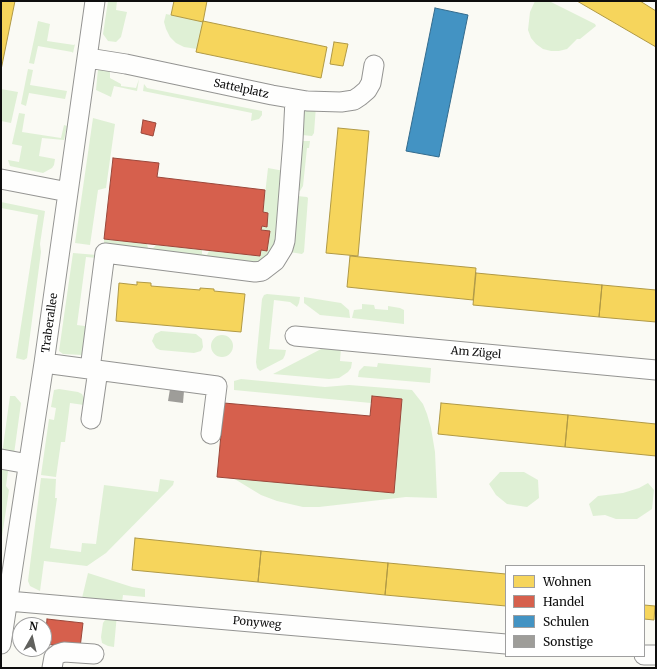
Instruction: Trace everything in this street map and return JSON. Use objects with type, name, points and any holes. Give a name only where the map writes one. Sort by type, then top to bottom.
[{"type":"street","name":"Traberallee","points":[[1,644],[8,601],[7,560],[28,464],[44,363],[95,1]]},
{"type":"street","name":"Sattelplatz","points":[[88,58],[126,64],[295,99],[341,102],[354,100],[367,90],[371,83],[374,65]]},
{"type":"street","points":[[91,419],[105,254],[255,272],[262,270],[275,262],[280,255],[284,241],[293,145],[295,99]]},
{"type":"street","points":[[1,179],[68,192]]},
{"type":"street","name":"Am Zügel","points":[[295,336],[656,370]]},
{"type":"street","points":[[44,363],[217,386],[211,434]]},
{"type":"street","points":[[1,459],[28,464]]},
{"type":"street","name":"Ponyweg","points":[[8,601],[505,644]]},
{"type":"street","points":[[52,668],[53,661],[58,654],[64,652],[94,654]]},
{"type":"street","points":[[645,654],[656,655]]},
{"type":"green space","points":[[108,1],[117,1],[116,10],[127,12],[121,37],[116,42],[108,41],[103,34]]},
{"type":"green space","points":[[535,1],[549,1],[595,24],[596,26],[580,39],[577,39],[567,49],[551,51],[543,49],[531,38],[528,30],[530,12]]},
{"type":"green space","points":[[166,14],[203,22],[197,49],[184,47],[176,43],[170,37],[164,22]]},
{"type":"green space","points":[[38,21],[50,24],[47,41],[75,44],[73,53],[38,46],[34,64],[29,63]]},
{"type":"green space","points":[[28,69],[33,70],[30,85],[67,91],[65,99],[29,93],[26,106],[21,104]]},
{"type":"green space","points":[[98,69],[110,69],[110,78],[121,84],[121,86],[136,88],[139,79],[137,91],[114,86],[111,97],[96,90]]},
{"type":"green space","points":[[144,84],[147,88],[262,111],[262,115],[259,119],[251,121],[252,113],[143,91]]},
{"type":"green space","points":[[1,89],[18,92],[11,123],[1,121]]},
{"type":"green space","points":[[316,106],[314,133],[312,136],[302,135],[303,109]]},
{"type":"green space","points":[[19,113],[25,114],[22,132],[61,138],[64,125],[67,126],[64,140],[42,138],[39,156],[55,159],[52,168],[43,173],[10,166],[8,160],[19,162],[22,146],[12,144]]},
{"type":"green space","points":[[93,118],[115,124],[106,188],[98,190],[90,245],[75,243]]},
{"type":"green space","points":[[301,141],[310,141],[309,148],[307,148],[303,186],[300,191],[298,190]]},
{"type":"green space","points":[[268,168],[284,171],[277,250],[257,263],[104,247],[104,239],[147,244],[148,248],[153,248],[156,245],[202,250],[202,254],[207,255],[209,251],[260,256],[261,250],[267,251],[269,231],[261,230],[262,226],[267,227],[268,213],[263,212]]},
{"type":"green space","points":[[297,196],[308,198],[304,252],[302,254],[290,252]]},
{"type":"green space","points":[[1,202],[45,211],[27,358],[24,360],[16,358],[38,215],[1,208]]},
{"type":"green space","points":[[73,253],[97,255],[97,258],[86,257],[77,325],[92,327],[82,355],[63,354],[59,351]]},
{"type":"green space","points":[[264,295],[300,297],[297,307],[290,302],[274,300],[269,349],[286,350],[283,359],[260,371],[257,368],[256,362],[262,299]]},
{"type":"green space","points":[[304,297],[341,303],[349,310],[350,318],[320,315],[304,303]]},
{"type":"green space","points":[[362,304],[374,305],[375,309],[388,310],[388,306],[400,308],[404,310],[404,324],[352,318],[354,310],[362,309]]},
{"type":"green space","points":[[161,331],[196,334],[202,339],[203,347],[201,351],[194,353],[160,350],[156,348],[152,341],[155,334]]},
{"type":"green space","points":[[222,335],[230,338],[233,346],[230,354],[222,357],[214,354],[211,346],[214,338]]},
{"type":"green space","points":[[325,347],[341,348],[340,361],[352,362],[351,368],[348,372],[339,378],[329,379],[273,374]]},
{"type":"green space","points":[[378,363],[431,368],[430,383],[358,377],[359,371],[364,366],[377,367]]},
{"type":"green space","points":[[241,379],[325,387],[349,385],[412,390],[423,404],[431,428],[435,452],[437,498],[406,497],[319,507],[303,507],[277,501],[261,495],[233,478],[393,493],[402,399],[371,403],[234,390],[234,381]]},
{"type":"green space","points":[[59,389],[82,394],[84,398],[84,405],[70,403],[65,442],[61,442],[56,477],[41,475],[49,419],[54,420],[56,408],[51,407],[54,390]]},
{"type":"green space","points":[[10,396],[15,396],[21,403],[14,454],[2,454]]},
{"type":"green space","points":[[1,465],[4,465],[8,471],[6,486],[9,490],[1,543]]},
{"type":"green space","points":[[500,472],[524,472],[538,480],[539,498],[527,507],[507,504],[496,495],[489,484]]},
{"type":"green space","points":[[41,478],[56,479],[55,498],[57,498],[50,548],[81,552],[82,543],[96,544],[104,485],[158,492],[160,479],[174,481],[173,485],[106,553],[87,566],[44,561],[40,591],[30,586],[28,581]]},
{"type":"green space","points":[[648,483],[654,490],[652,509],[637,519],[616,519],[605,515],[593,516],[589,504],[598,496],[623,493],[639,488]]},
{"type":"green space","points":[[88,573],[132,587],[145,589],[145,597],[123,595],[122,602],[82,598]]},
{"type":"green space","points":[[117,614],[114,647],[108,646],[102,643],[101,637],[103,623],[107,617]]},
{"type":"building: Wohnen","points":[[1,1],[15,1],[1,70]]},
{"type":"building: Wohnen","points":[[174,1],[207,1],[203,22],[171,15]]},
{"type":"building: Wohnen","points":[[577,1],[640,1],[656,11],[656,47]]},
{"type":"building: Wohnen","points":[[203,21],[327,47],[321,78],[196,52]]},
{"type":"building: Wohnen","points":[[334,42],[348,44],[343,66],[330,64]]},
{"type":"building: Wohnen","points":[[338,128],[369,131],[358,256],[326,253]]},
{"type":"building: Wohnen","points":[[350,256],[476,268],[473,300],[347,287]]},
{"type":"building: Wohnen","points":[[476,273],[602,285],[599,317],[473,305]]},
{"type":"building: Wohnen","points":[[137,282],[151,283],[151,286],[200,290],[200,288],[214,289],[214,291],[245,294],[241,332],[116,321],[119,283],[137,285]]},
{"type":"building: Wohnen","points":[[602,285],[656,290],[656,322],[599,317]]},
{"type":"building: Wohnen","points":[[441,403],[568,415],[565,447],[438,434]]},
{"type":"building: Wohnen","points":[[568,415],[656,424],[656,456],[565,447]]},
{"type":"building: Wohnen","points":[[135,538],[261,551],[258,582],[132,570]]},
{"type":"building: Wohnen","points":[[261,551],[388,563],[385,595],[258,582]]},
{"type":"building: Wohnen","points":[[388,563],[505,574],[505,606],[385,595]]},
{"type":"building: Wohnen","points":[[645,605],[655,606],[654,620],[645,619]]},
{"type":"building: Handel","points":[[143,120],[156,123],[153,136],[141,133]]},
{"type":"building: Handel","points":[[113,158],[159,163],[157,177],[265,190],[263,212],[268,213],[267,227],[262,226],[261,230],[270,231],[267,251],[261,250],[260,256],[104,239]]},
{"type":"building: Handel","points":[[372,396],[402,399],[394,493],[217,477],[224,403],[370,416]]},
{"type":"building: Handel","points":[[52,620],[83,623],[80,648],[52,645]]},
{"type":"building: Schulen","points":[[435,8],[468,15],[439,157],[406,151]]},
{"type":"building: Sonstige","points":[[170,389],[184,391],[183,403],[168,401]]}]
